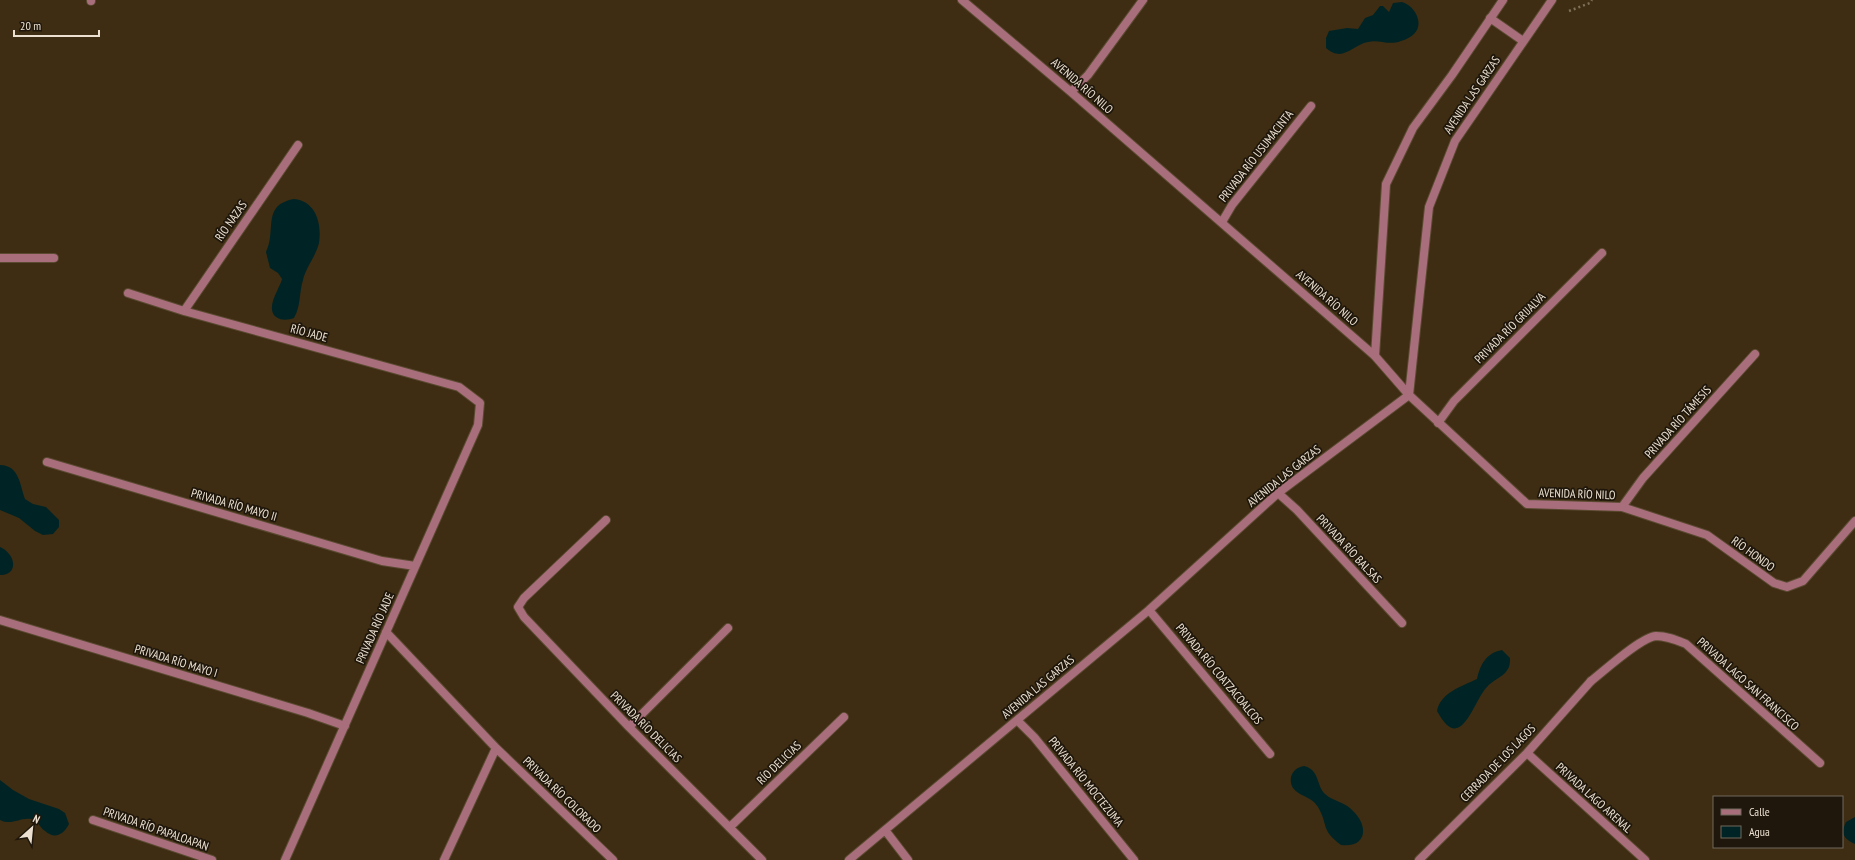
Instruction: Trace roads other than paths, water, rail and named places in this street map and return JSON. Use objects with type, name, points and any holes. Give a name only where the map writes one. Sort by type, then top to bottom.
[{"type":"street","name":"AVENIDA RÍO NILO","points":[[962,0],[1222,222],[1374,356],[1409,395],[1527,504],[1622,507],[1707,535]]},
{"type":"street","points":[[1071,92],[1088,76],[1144,0]]},
{"type":"street","points":[[1374,356],[1386,184],[1413,128],[1502,0]]},
{"type":"street","name":"AVENIDA LAS GARZAS","points":[[849,860],[1149,610],[1278,493],[1409,395],[1429,207],[1455,141],[1552,0]]},
{"type":"street","points":[[1490,18],[1523,41]]},
{"type":"street","name":"PRIVADA RÍO USUMACINTA","points":[[1222,222],[1232,205],[1311,106]]},
{"type":"street","name":"RÍO NAZAS","points":[[184,311],[298,145]]},
{"type":"street","name":"PRIVADA RÍO GRIJALVA","points":[[1438,423],[1454,401],[1602,253]]},
{"type":"street","points":[[0,258],[54,258]]},
{"type":"street","name":"RÍO JADE","points":[[128,293],[184,311],[459,387],[480,403]]},
{"type":"street","name":"PRIVADA RÍO TÁMESIS","points":[[1622,507],[1644,478],[1755,354]]},
{"type":"street","name":"PRIVADA RÍO JADE","points":[[285,860],[478,425],[480,403]]},
{"type":"street","name":"PRIVADA RÍO MAYO II","points":[[47,462],[382,561],[415,566]]},
{"type":"street","name":"PRIVADA RÍO BALSAS","points":[[1278,493],[1297,510],[1402,622]]},
{"type":"street","name":"PRIVADA RÍO DELICIAS","points":[[606,520],[524,598],[518,607],[524,617],[629,727],[762,860]]},
{"type":"street","name":"RÍO HONDO","points":[[1707,535],[1774,583],[1788,587],[1803,581],[1855,521]]},
{"type":"street","name":"PRIVADA RÍO COATZACOALCOS","points":[[1149,610],[1270,754]]},
{"type":"street","name":"PRIVADA RÍO MAYO I","points":[[0,620],[308,713],[345,726]]},
{"type":"street","points":[[629,727],[728,628]]},
{"type":"street","name":"PRIVADA RÍO COLORADO","points":[[386,632],[496,748],[613,860]]},
{"type":"street","name":"CERRADA DE LOS LAGOS","points":[[1419,860],[1526,753],[1591,681],[1639,643],[1654,636]]},
{"type":"street","name":"PRIVADA LAGO SAN FRANCISCO","points":[[1654,636],[1667,637],[1686,644],[1820,764]]},
{"type":"street","name":"RÍO DELICIAS","points":[[730,827],[844,717]]},
{"type":"street","name":"PRIVADA RÍO MOCTEZUMA","points":[[1017,720],[1034,737],[1134,860]]},
{"type":"street","points":[[444,860],[496,748]]},
{"type":"street","name":"PRIVADA LAGO ARENAL","points":[[1526,753],[1645,860]]},
{"type":"street","name":"PRIVADA RÍO PAPALOAPAN","points":[[93,820],[212,860]]},
{"type":"street","points":[[885,830],[908,860]]},
{"type":"water","points":[[1402,2],[1410,7],[1417,15],[1417,30],[1410,37],[1404,40],[1388,43],[1372,41],[1362,44],[1347,52],[1337,54],[1326,48],[1326,38],[1329,31],[1347,28],[1358,29],[1365,18],[1373,15],[1380,6],[1383,6],[1389,12],[1393,3]]},
{"type":"water","points":[[294,199],[308,204],[312,209],[318,221],[320,236],[318,248],[304,275],[299,304],[294,318],[283,320],[276,317],[272,309],[272,304],[282,279],[278,273],[270,268],[266,252],[269,244],[272,220],[277,207],[284,202]]},
{"type":"water","points":[[0,465],[11,468],[15,472],[20,482],[25,499],[33,504],[46,507],[59,520],[59,527],[53,534],[43,535],[35,531],[19,518],[0,510]]},
{"type":"water","points":[[0,547],[9,554],[12,559],[13,568],[10,572],[0,575]]},
{"type":"water","points":[[1502,650],[1510,658],[1510,664],[1506,672],[1487,687],[1466,721],[1460,727],[1453,728],[1445,723],[1437,711],[1442,699],[1459,687],[1477,679],[1482,664],[1485,660],[1492,654]]},
{"type":"water","points":[[1304,766],[1313,771],[1325,794],[1347,806],[1359,818],[1363,830],[1360,840],[1356,843],[1341,845],[1334,840],[1327,831],[1321,813],[1315,803],[1293,788],[1291,777],[1293,772]]},
{"type":"water","points":[[0,780],[13,790],[29,799],[59,809],[65,813],[69,824],[65,831],[59,835],[49,834],[36,821],[31,819],[23,819],[12,822],[4,822],[0,820]]},
{"type":"water","points":[[1855,817],[1855,844],[1844,836],[1843,830],[1846,822]]}]
